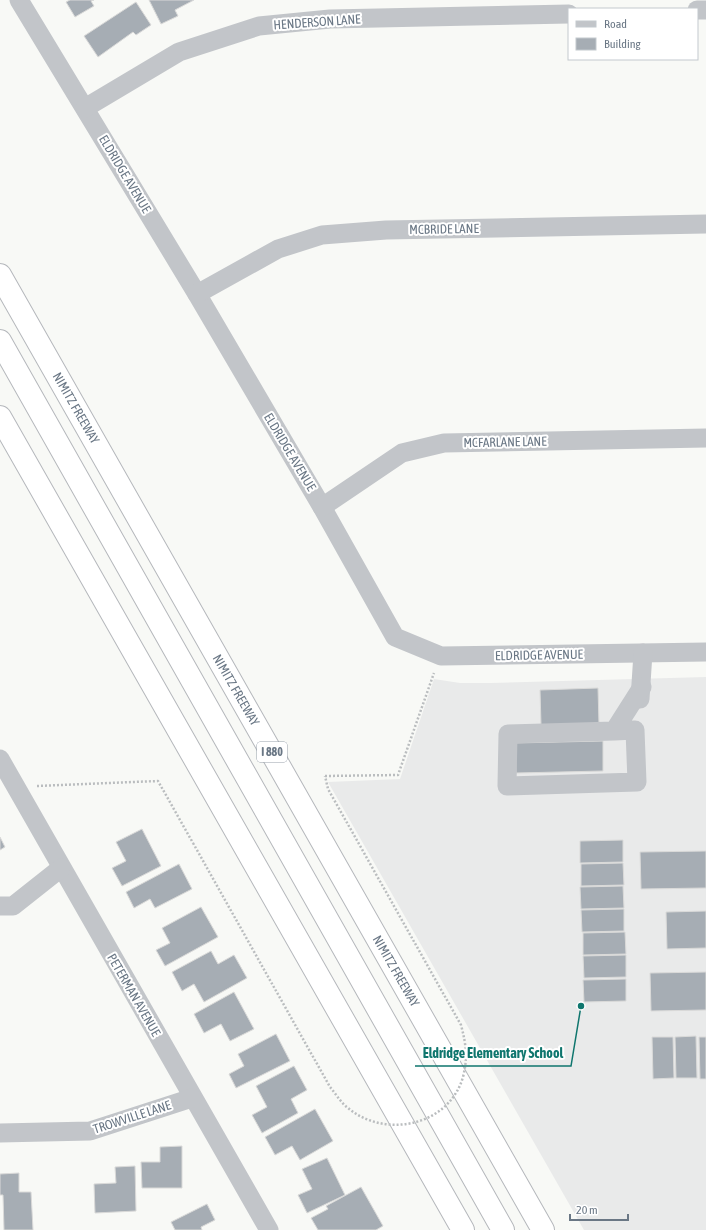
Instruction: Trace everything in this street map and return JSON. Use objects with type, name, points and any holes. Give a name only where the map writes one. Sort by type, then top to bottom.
[{"type":"highway","name":"NIMITZ FREEWAY","points":[[0,275],[543,1230]]},
{"type":"highway","name":"I 880","points":[[0,341],[503,1230]]},
{"type":"highway","points":[[0,417],[462,1230]]},
{"type":"street","name":"ELDRIDGE AVENUE","points":[[20,0],[197,294],[322,507],[395,637],[441,656],[706,652]]},
{"type":"street","name":"HENDERSON LANE","points":[[85,108],[179,52],[259,26],[330,19],[568,14]]},
{"type":"street","name":"MCBRIDE LANE","points":[[197,294],[278,249],[322,235],[386,230],[706,224]]},
{"type":"street","name":"MCFARLANE LANE","points":[[322,507],[402,453],[444,443],[706,438]]},
{"type":"street","points":[[635,730],[508,734],[507,786],[637,782],[635,730],[642,687],[643,653]]},
{"type":"street","points":[[614,731],[642,687]]},
{"type":"street","name":"PETERMAN AVENUE","points":[[0,759],[192,1098],[269,1230]]},
{"type":"street","points":[[0,906],[13,906],[61,868]]},
{"type":"street","name":"TROWVILLE LANE","points":[[0,1133],[90,1131],[192,1098]]},
{"type":"path","points":[[15,787],[158,781],[330,1087],[347,1108],[366,1120],[390,1125],[412,1124],[431,1117],[452,1098],[463,1078],[467,1050],[461,1025],[328,789],[325,776],[398,775],[441,656]]},
{"type":"shaded area","points":[[706,677],[706,1230],[584,1230],[328,782],[400,779],[434,679],[460,683],[491,683]]},
{"type":"building","points":[[70,0],[94,0],[91,1],[94,6],[75,17],[66,2]]},
{"type":"building","points":[[149,0],[194,0],[175,10],[178,16],[161,24]]},
{"type":"building","points":[[136,2],[151,25],[136,35],[133,32],[98,57],[84,36]]},
{"type":"building","points":[[598,688],[599,724],[541,725],[540,690]]},
{"type":"building","points":[[603,741],[603,771],[516,773],[515,743]]},
{"type":"building","points":[[142,829],[161,866],[122,886],[112,868],[126,861],[116,842]]},
{"type":"building","points":[[0,837],[5,847],[0,850]]},
{"type":"building","points":[[623,840],[623,862],[580,863],[580,841]]},
{"type":"building","points":[[706,851],[706,888],[641,889],[640,852]]},
{"type":"building","points":[[623,863],[624,885],[581,886],[581,864]]},
{"type":"building","points":[[179,864],[192,889],[155,908],[150,899],[134,908],[126,892]]},
{"type":"building","points":[[623,886],[624,908],[581,909],[580,887]]},
{"type":"building","points":[[201,907],[218,937],[165,966],[156,950],[170,943],[162,928]]},
{"type":"building","points":[[624,909],[624,931],[582,932],[581,910]]},
{"type":"building","points":[[706,911],[706,948],[667,949],[666,912]]},
{"type":"building","points":[[625,932],[626,954],[583,955],[583,933]]},
{"type":"building","points":[[211,951],[218,964],[234,955],[247,978],[204,1002],[194,984],[182,991],[172,972]]},
{"type":"building","points":[[626,955],[626,977],[584,978],[583,956]]},
{"type":"building","points":[[706,972],[706,1010],[651,1011],[650,973]]},
{"type":"building","points":[[626,979],[626,1001],[584,1002],[583,980]]},
{"type":"building","points":[[234,992],[254,1029],[230,1041],[221,1024],[204,1033],[194,1014]]},
{"type":"building","points":[[276,1034],[290,1061],[236,1088],[229,1074],[244,1066],[238,1054]]},
{"type":"building","points":[[696,1036],[697,1078],[676,1078],[675,1037]]},
{"type":"building","points":[[652,1037],[673,1037],[674,1078],[653,1079]]},
{"type":"building","points":[[699,1037],[706,1037],[706,1079],[700,1079]]},
{"type":"building","points":[[294,1066],[307,1090],[291,1099],[298,1113],[262,1133],[252,1115],[267,1107],[256,1086]]},
{"type":"building","points":[[315,1109],[333,1141],[300,1160],[292,1146],[275,1155],[265,1137]]},
{"type":"building","points":[[182,1146],[182,1188],[142,1188],[141,1162],[160,1162],[160,1147]]},
{"type":"building","points":[[327,1158],[345,1195],[307,1213],[298,1195],[312,1189],[302,1169]]},
{"type":"building","points":[[135,1166],[136,1211],[95,1213],[94,1184],[116,1183],[115,1167]]},
{"type":"building","points":[[19,1173],[19,1192],[31,1192],[33,1230],[4,1230],[3,1195],[0,1195],[0,1174]]},
{"type":"building","points":[[361,1187],[383,1226],[376,1230],[318,1230],[311,1218],[328,1209],[326,1206]]},
{"type":"building","points":[[207,1204],[215,1220],[201,1227],[202,1230],[175,1230],[171,1222]]},
{"type":"place","name":"Eldridge Elementary School","points":[[581,1006]]}]
